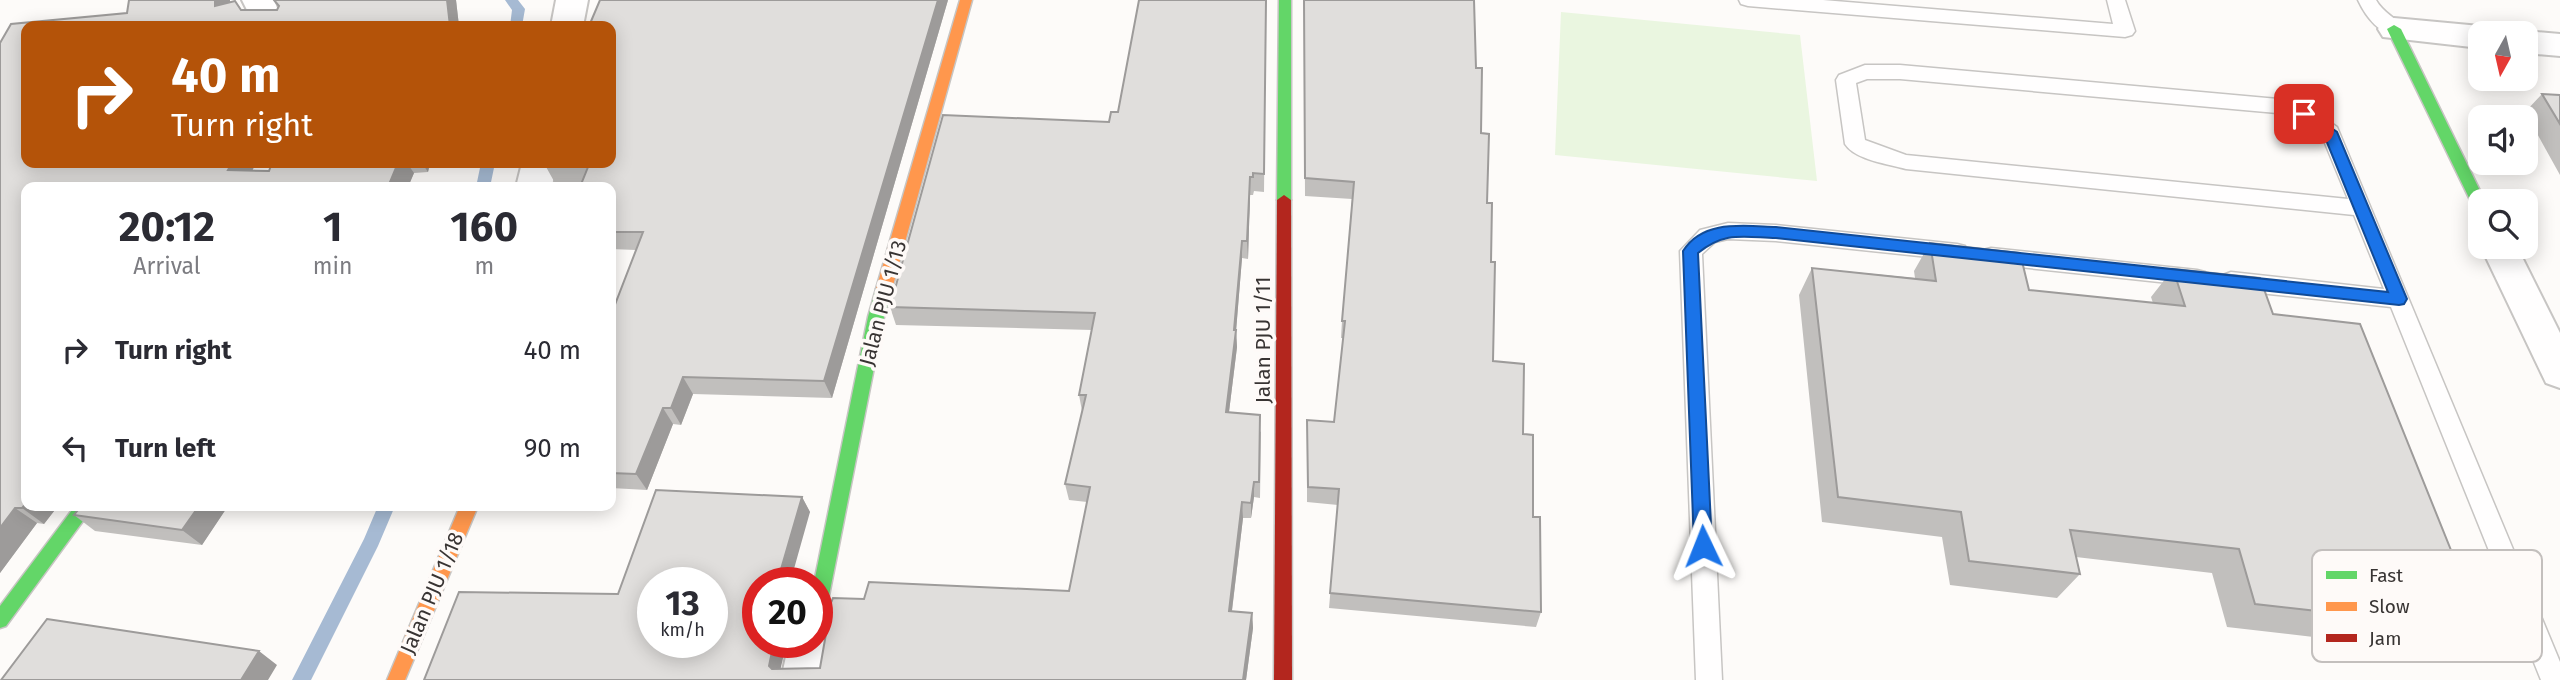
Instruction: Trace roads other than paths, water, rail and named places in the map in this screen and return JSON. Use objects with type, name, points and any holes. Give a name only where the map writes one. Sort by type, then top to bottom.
[{"type":"street","points":[[258,0],[268,21]]},
{"type":"street","points":[[568,21],[572,0]]},
{"type":"street","name":"Jalan PJU 1/13","points":[[826,567],[876,317],[966,0]]},
{"type":"street","name":"Jalan PJU 1/11","points":[[1283,680],[1285,0]]},
{"type":"street","points":[[2394,29],[2468,36]]},
{"type":"street","points":[[2394,29],[2472,189]]},
{"type":"street","points":[[2538,43],[2560,45]]},
{"type":"street","points":[[2505,259],[2555,352]]},
{"type":"street","points":[[0,620],[81,511]]},
{"type":"street","name":"Jalan PJU 1/18","points":[[396,680],[466,511]]},
{"type":"street","points":[[803,680],[808,658]]},
{"type":"lane","points":[[1748,0],[2125,31],[2116,0]]},
{"type":"lane","points":[[2367,0],[2374,14],[2394,29]]},
{"type":"lane","points":[[2362,208],[1906,162],[1856,144],[1846,80],[1865,72],[1899,72],[2278,106],[2304,114],[2330,132],[2362,208],[2501,550]]},
{"type":"lane","points":[[1709,680],[1690,251],[1709,236],[1728,231],[1776,233],[2399,299]]},
{"type":"lane","points":[[2542,651],[2554,680]]},
{"type":"waterway","points":[[511,0],[519,9],[517,21]]},
{"type":"waterway","points":[[484,182],[487,168]]},
{"type":"waterway","points":[[301,680],[372,541],[384,511]]}]
